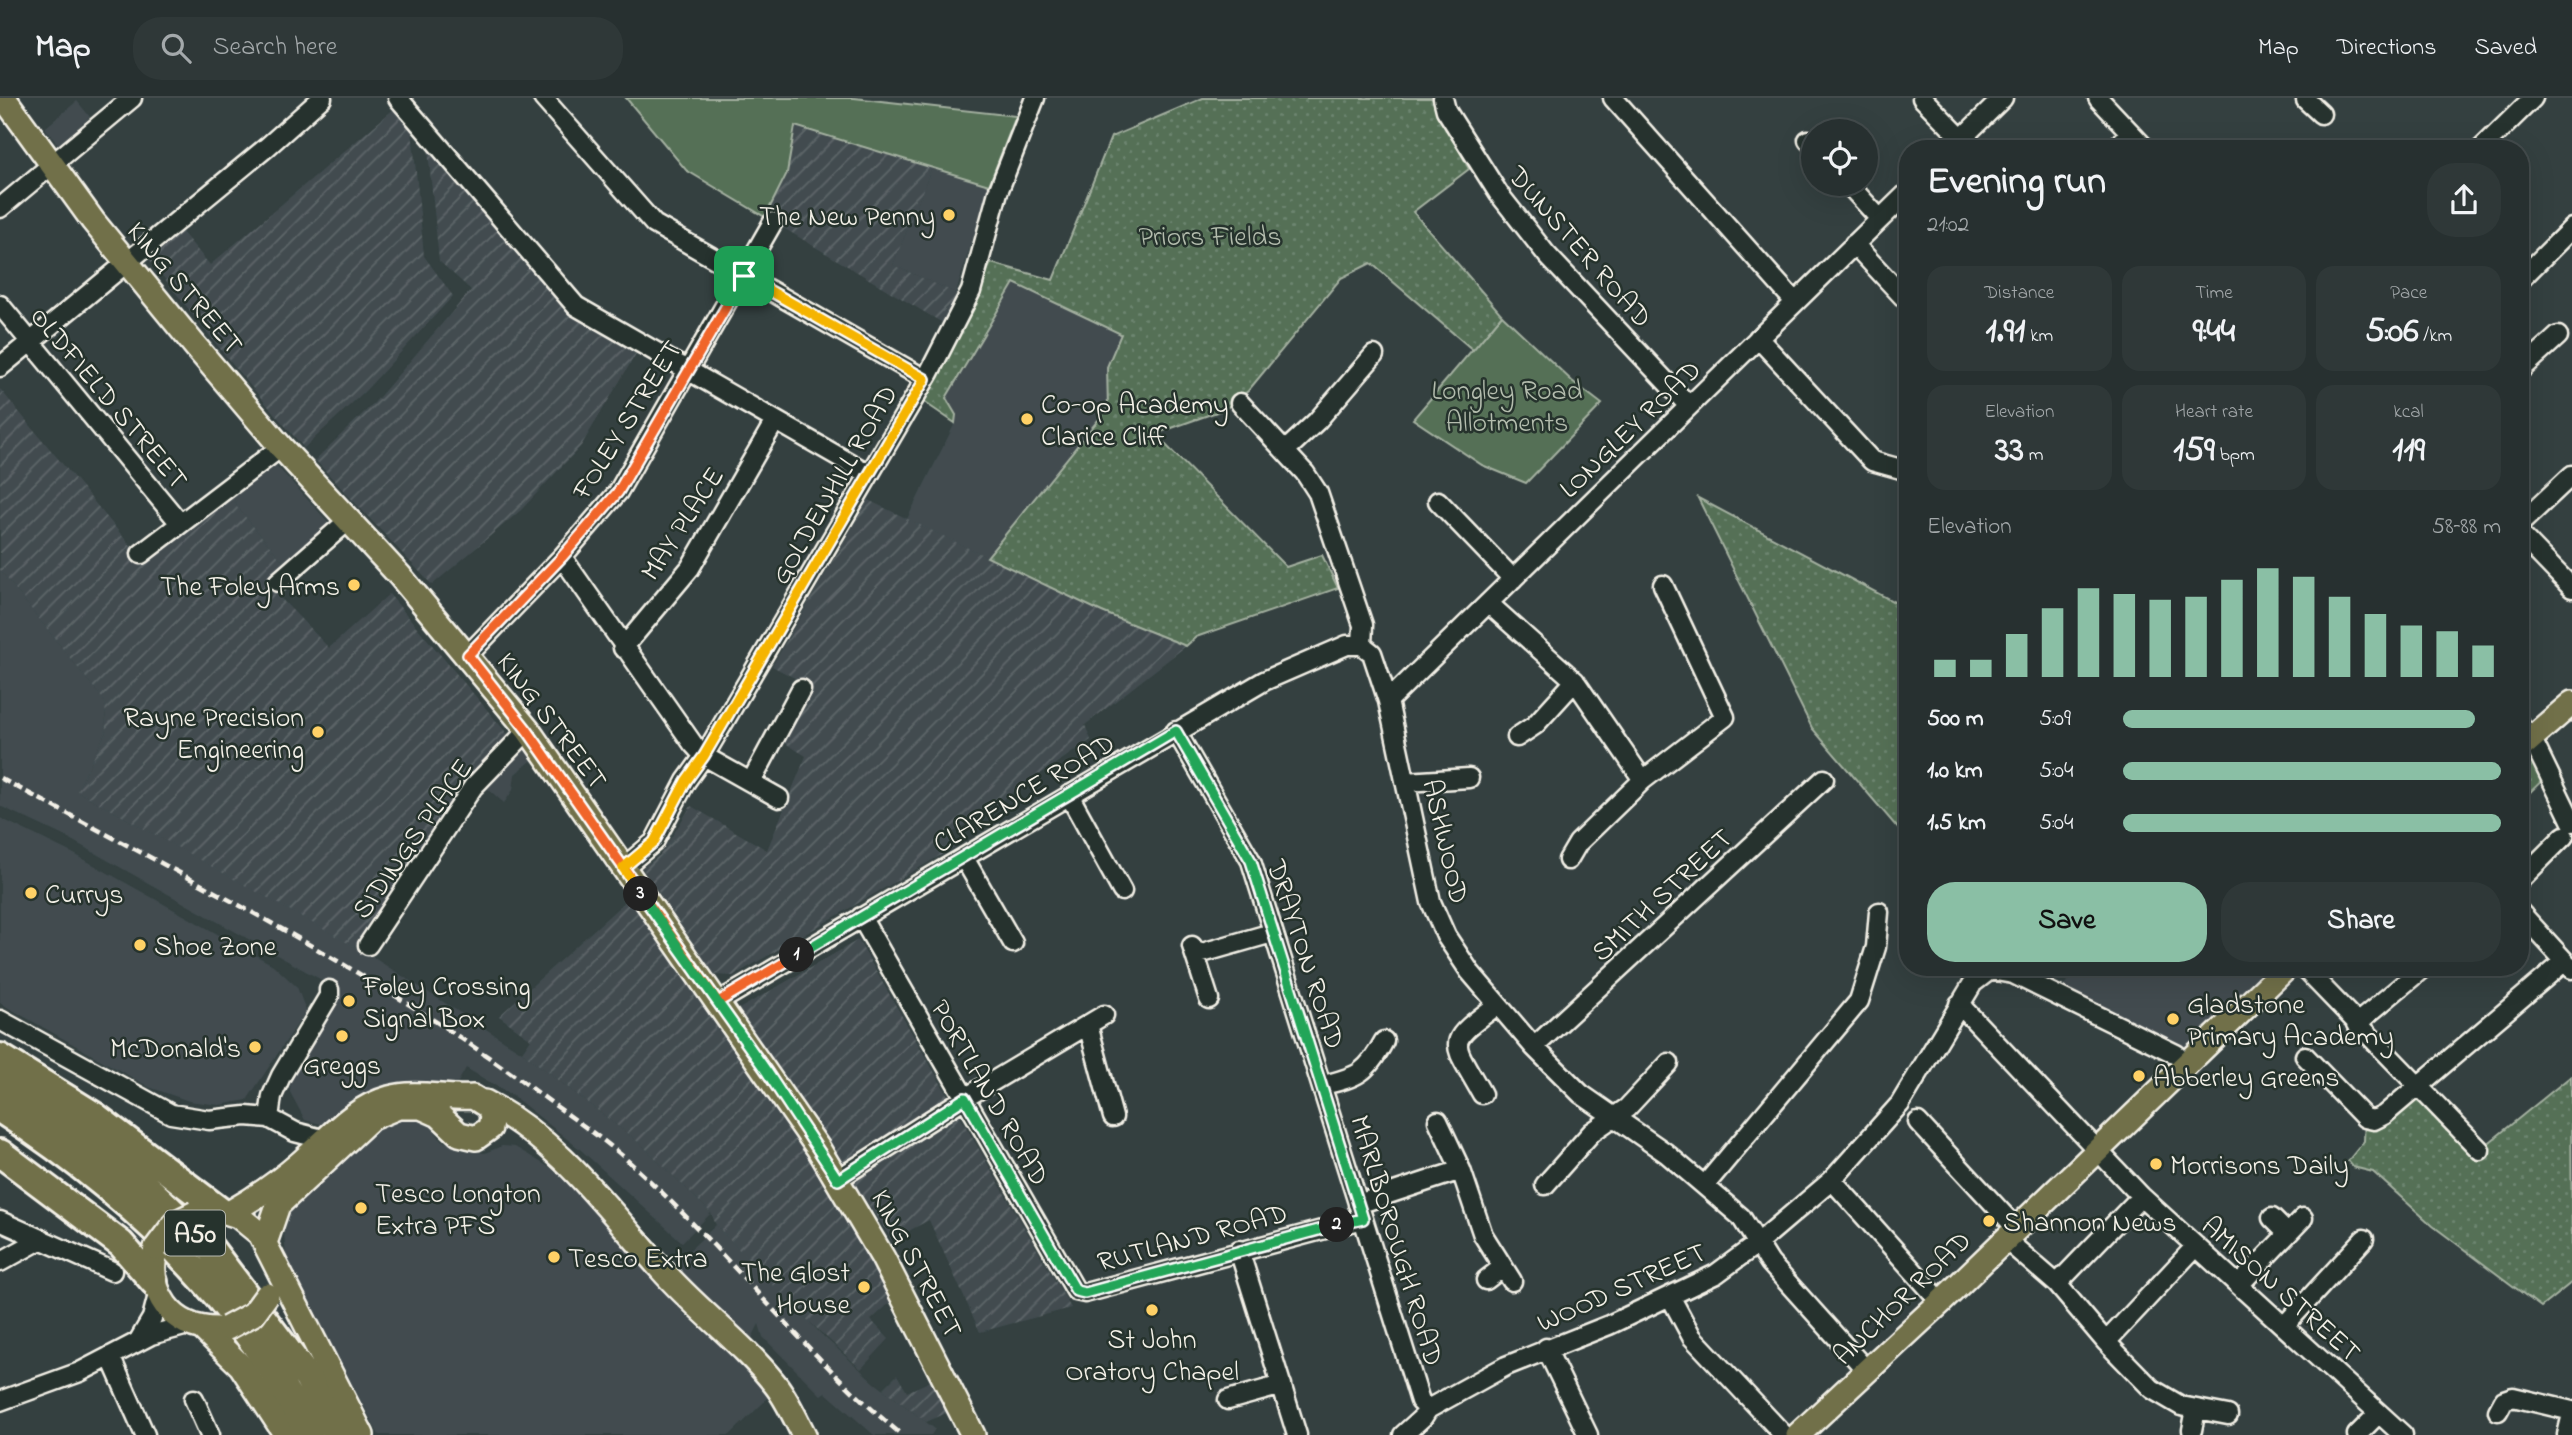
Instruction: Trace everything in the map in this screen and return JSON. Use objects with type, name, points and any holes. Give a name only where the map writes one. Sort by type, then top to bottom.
[{"type":"highway","points":[[0,1057],[95,1116],[214,1212]]},
{"type":"highway","name":"A50","points":[[0,1082],[98,1147],[153,1193],[210,1248],[292,1355],[315,1391],[337,1435]]},
{"type":"highway","name":"A50","points":[[0,1109],[135,1209],[187,1261],[258,1351],[309,1435]]},
{"type":"highway","points":[[0,1153],[121,1244],[156,1288]]},
{"type":"main road","name":"KING STREET","points":[[4,98],[52,166],[128,263],[281,447],[350,519],[468,655],[527,730],[718,1002],[838,1180],[883,1258],[973,1435]]},
{"type":"main road","points":[[2529,733],[2572,703]]},
{"type":"main road","name":"ANCHOR ROAD","points":[[1798,1435],[1941,1302],[2278,976]]},
{"type":"main road","points":[[286,1435],[257,1387],[229,1352],[196,1327],[175,1317],[156,1288],[156,1248],[175,1223],[261,1194],[300,1164],[351,1117],[391,1097],[424,1095],[473,1101],[511,1116],[589,1185],[670,1279],[762,1368],[787,1402],[804,1435]]},
{"type":"main road","points":[[454,1128],[451,1113],[473,1101]]},
{"type":"main road","points":[[473,1101],[492,1117],[486,1132]]},
{"type":"main road","points":[[196,1327],[228,1328],[253,1314],[267,1295],[271,1283],[268,1251],[278,1205],[371,1118],[398,1107],[421,1107],[439,1115],[468,1138],[486,1132],[529,1133]]},
{"type":"main road","points":[[214,1212],[253,1226],[362,1435]]},
{"type":"street","points":[[0,208],[132,98]]},
{"type":"street","points":[[0,368],[322,98]]},
{"type":"street","points":[[398,98],[576,306],[869,474]]},
{"type":"street","points":[[543,98],[654,224],[925,379]]},
{"type":"street","name":"GOLDENHILL ROAD","points":[[623,868],[654,842],[686,781],[704,756],[925,379],[971,291],[998,192],[1035,98]]},
{"type":"street","points":[[1613,98],[1795,302]]},
{"type":"street","points":[[1922,98],[1954,140]]},
{"type":"street","points":[[1963,140],[2003,98]]},
{"type":"street","points":[[2098,98],[2138,140]]},
{"type":"street","points":[[2490,140],[2533,98]]},
{"type":"street","name":"DUNSTER ROAD","points":[[1445,104],[1499,194],[1547,255],[1689,406]]},
{"type":"street","points":[[2125,140],[2132,133]]},
{"type":"street","points":[[1859,196],[1880,219]]},
{"type":"street","name":"LONGLEY ROAD","points":[[1388,702],[1899,201]]},
{"type":"street","name":"FOLEY STREET","points":[[468,655],[562,557],[618,492],[773,222]]},
{"type":"street","points":[[2529,271],[2572,228]]},
{"type":"street","points":[[1854,244],[1899,292]]},
{"type":"street","name":"OLDFIELD STREET","points":[[0,305],[179,522]]},
{"type":"street","points":[[2529,362],[2558,336]]},
{"type":"street","points":[[1758,338],[1872,461],[1899,468]]},
{"type":"street","points":[[1285,452],[1317,421],[1374,355]]},
{"type":"street","name":"ASHWOOD","points":[[1240,403],[1305,473],[1318,493],[1363,625],[1362,645],[1372,653],[1388,702],[1431,902],[1446,936],[1497,1006],[1581,1094],[1612,1119],[1666,1153],[1741,1217],[1770,1264],[1867,1371]]},
{"type":"street","name":"MAY PLACE","points":[[623,648],[690,568],[775,421]]},
{"type":"street","points":[[141,554],[179,522],[281,447]]},
{"type":"street","points":[[2529,516],[2572,475]]},
{"type":"street","points":[[1438,501],[1513,579]]},
{"type":"street","points":[[278,582],[350,519]]},
{"type":"street","points":[[2529,543],[2572,588]]},
{"type":"street","points":[[562,557],[623,648],[704,756],[779,798]]},
{"type":"street","points":[[1568,860],[1578,842],[1643,780],[1725,718],[1663,585]]},
{"type":"street","points":[[1488,603],[1575,681],[1643,780]]},
{"type":"street","name":"CLARENCE ROAD","points":[[718,1002],[1264,681],[1347,645],[1362,645]]},
{"type":"street","points":[[1517,737],[1535,725],[1575,681]]},
{"type":"street","points":[[751,782],[801,690]]},
{"type":"street","name":"SIDINGS PLACE","points":[[368,945],[473,787],[527,730]]},
{"type":"street","name":"DRAYTON ROAD","points":[[1176,731],[1251,861],[1323,1085]]},
{"type":"street","points":[[2529,747],[2568,829],[2529,870]]},
{"type":"street","points":[[1406,782],[1469,778]]},
{"type":"street","name":"SMITH STREET","points":[[1534,1047],[1824,779]]},
{"type":"street","points":[[1069,795],[1122,891]]},
{"type":"street","points":[[964,858],[1013,943]]},
{"type":"street","points":[[1705,1185],[1859,1000],[1876,947],[1879,912]]},
{"type":"street","name":"PORTLAND ROAD","points":[[861,917],[1076,1291]]},
{"type":"street","points":[[2305,1056],[2365,1118],[2374,1120],[2384,1115],[2416,1086],[2568,965],[2529,922]]},
{"type":"street","points":[[1209,999],[1193,949],[1272,933]]},
{"type":"street","name":"WOOD STREET","points":[[1402,1435],[1425,1413],[1546,1348],[1609,1325],[1716,1274],[1758,1243],[1832,1180],[1900,1104],[1959,1004],[1973,983],[1982,976]]},
{"type":"street","name":"WOOD STREET","points":[[2018,976],[2176,1054],[2187,1064]]},
{"type":"street","points":[[2311,976],[2480,1150]]},
{"type":"street","points":[[2356,1024],[2413,976]]},
{"type":"street","points":[[269,1118],[277,1086],[330,996],[328,990]]},
{"type":"street","name":"AMISON STREET","points":[[1959,1004],[2096,1150],[2196,1246],[2403,1435]]},
{"type":"street","points":[[1482,1094],[1458,1049],[1457,1040],[1461,1032],[1497,1006]]},
{"type":"street","points":[[0,1020],[171,1114],[209,1120],[246,1116],[269,1118],[295,1132],[326,1140]]},
{"type":"street","points":[[838,1180],[965,1098],[1096,1020],[1114,1117]]},
{"type":"street","points":[[1323,1085],[1355,1078],[1372,1063],[1384,1041]]},
{"type":"street","points":[[1545,1185],[1592,1132],[1627,1108],[1669,1063]]},
{"type":"street","name":"MARLBOROUGH ROAD","points":[[1323,1085],[1425,1413],[1429,1435]]},
{"type":"street","points":[[1438,1121],[1461,1170],[1483,1235],[1507,1274],[1486,1280]]},
{"type":"street","points":[[1918,1122],[2011,1234],[2106,1342],[2152,1389],[2181,1406],[2228,1415]]},
{"type":"street","points":[[295,1132],[300,1150],[300,1164]]},
{"type":"street","name":"RUTLAND ROAD","points":[[1076,1291],[1085,1293],[1239,1250],[1360,1211],[1461,1170]]},
{"type":"street","points":[[1832,1180],[1941,1302]]},
{"type":"street","points":[[2057,1284],[2134,1204]]},
{"type":"street","points":[[2239,1285],[2303,1217]]},
{"type":"street","points":[[2272,1218],[2286,1232]]},
{"type":"street","points":[[0,1221],[112,1270]]},
{"type":"street","points":[[0,1262],[42,1239]]},
{"type":"street","points":[[2284,1326],[2364,1239]]},
{"type":"street","points":[[2106,1342],[2196,1246]]},
{"type":"street","points":[[1239,1250],[1297,1435]]},
{"type":"street","points":[[139,1340],[152,1318],[156,1288]]},
{"type":"street","points":[[1670,1296],[1692,1337],[1784,1435]]},
{"type":"street","points":[[0,1401],[80,1372],[139,1340],[172,1327],[196,1327]]},
{"type":"street","points":[[1546,1348],[1588,1435]]},
{"type":"street","points":[[110,1356],[145,1435]]},
{"type":"street","points":[[1228,1400],[1282,1385]]},
{"type":"street","points":[[2500,1401],[2526,1398],[2572,1412],[2567,1435]]},
{"type":"street","points":[[203,1408],[210,1435]]},
{"type":"street","points":[[2192,1430],[2196,1409]]},
{"type":"street","points":[[2357,1435],[2378,1413]]},
{"type":"shaded area","points":[[77,101],[90,117],[58,145],[45,128]]},
{"type":"shaded area","points":[[394,109],[412,130],[424,256],[453,296],[365,391],[304,448],[236,369],[149,259],[182,232],[210,265]]},
{"type":"shaded area","points":[[795,125],[932,167],[893,265],[956,293],[946,325],[765,217],[787,173]]},
{"type":"shaded area","points":[[428,150],[569,315],[636,354],[581,446],[521,510],[432,585],[315,460],[374,403],[471,290],[439,261]]},
{"type":"shaded area","points":[[932,167],[989,185],[956,293],[893,265]]},
{"type":"shaded area","name":"Co-op Academy Clarice Cliff","points":[[1015,282],[1121,334],[1107,367],[1108,408],[987,557],[907,519],[955,423],[956,415],[946,398]]},
{"type":"shaded area","points":[[0,389],[145,563],[233,493],[237,507],[285,564],[264,581],[329,648],[389,594],[510,737],[437,826],[355,947],[77,791],[106,732],[105,702],[0,570]]},
{"type":"shaded area","points":[[274,463],[331,525],[285,564],[237,507],[233,493]]},
{"type":"shaded area","points":[[868,500],[1102,612],[1186,646],[1085,725],[1091,740],[948,836],[955,847],[733,976],[715,975],[642,868],[660,855],[691,806],[767,850],[806,756],[777,738],[806,684],[772,666]]},
{"type":"shaded area","points":[[0,570],[105,702],[106,732],[77,791],[363,951],[522,1052],[642,1145],[711,1213],[682,1242],[581,1150],[513,1096],[466,1068],[458,1082],[446,1087],[325,1125],[305,1120],[290,1092],[291,1078],[334,1005],[336,988],[66,837],[0,806]]},
{"type":"shaded area","points":[[519,741],[540,754],[515,774],[513,790],[504,803],[480,782]]},
{"type":"shaded area","points":[[0,818],[74,854],[273,965],[297,987],[306,1011],[247,1100],[219,1105],[189,1101],[149,1087],[0,1003]]},
{"type":"shaded area","points":[[630,897],[804,1148],[895,1298],[871,1320],[889,1339],[861,1369],[790,1304],[716,1225],[711,1213],[642,1145],[522,1052],[531,1039],[499,1016]]},
{"type":"shaded area","points":[[858,940],[1071,1308],[980,1332],[929,1220],[892,1240],[739,1009]]},
{"type":"shaded area","name":"Gladstone Primary Academy","points":[[2074,976],[2267,976],[2186,1051],[2062,986]]},
{"type":"shaded area","points":[[411,1118],[431,1126],[441,1140],[462,1150],[485,1153],[502,1146],[515,1147],[552,1169],[580,1195],[686,1316],[728,1352],[769,1395],[763,1403],[730,1435],[379,1435],[286,1257],[284,1231],[290,1212],[321,1176],[381,1123]]},
{"type":"shaded area","points":[[716,1225],[822,1335],[875,1383],[935,1429],[931,1435],[874,1435],[825,1392],[821,1395],[763,1337],[759,1324],[751,1340],[674,1265]]},
{"type":"shaded area","points":[[897,1375],[907,1392],[935,1379],[949,1412],[926,1422],[883,1389]]},
{"type":"green space","points":[[626,98],[854,98],[1016,116],[989,185],[795,126],[787,173],[765,217],[686,170]]},
{"type":"green space","name":"Priors Fields","points":[[1203,98],[1432,98],[1469,169],[1413,212],[1502,315],[1473,350],[1371,263],[1341,278],[1248,391],[1225,409],[1155,434],[1286,567],[1322,555],[1338,588],[1196,637],[1186,646],[1102,612],[987,557],[1108,408],[1107,367],[1121,334],[1014,283],[946,398],[956,415],[955,423],[924,402],[991,263],[1053,280],[1111,137]]},
{"type":"green space","name":"Longley Road Allotments","points":[[1502,315],[1572,381],[1602,404],[1526,483],[1482,465],[1413,419]]},
{"type":"green space","points":[[1698,498],[1899,603],[1899,830],[1812,728]]},
{"type":"green space","points":[[2531,737],[2552,771],[2529,793]]},
{"type":"green space","points":[[2571,1076],[2572,1282],[2541,1307],[2433,1226],[2373,1172],[2353,1167],[2348,1161],[2364,1141],[2365,1118],[2416,1086],[2480,1150]]},
{"type":"railway","points":[[0,778],[210,889],[348,967],[481,1052],[607,1143],[662,1192],[830,1369],[902,1435]]},
{"type":"place","name":"The New Penny","points":[[949,215]]},
{"type":"place","name":"Co-op Academy Clarice Cliff","points":[[1027,419]]},
{"type":"place","name":"The Foley Arms","points":[[354,585]]},
{"type":"place","name":"Rayne Precision Engineering","points":[[318,732]]},
{"type":"place","name":"Currys","points":[[31,893]]},
{"type":"place","name":"Shoe Zone","points":[[140,945]]},
{"type":"place","name":"Foley Crossing Signal Box","points":[[349,1001]]},
{"type":"place","name":"Gladstone Primary Academy","points":[[2173,1019]]},
{"type":"place","name":"Greggs","points":[[342,1036]]},
{"type":"place","name":"McDonald's","points":[[255,1047]]},
{"type":"place","name":"Abberley Greens","points":[[2139,1076]]},
{"type":"place","name":"Morrisons Daily","points":[[2156,1164]]},
{"type":"place","name":"Tesco Longton Extra PFS","points":[[361,1208]]},
{"type":"place","name":"Shannon News","points":[[1989,1221]]},
{"type":"place","name":"Tesco Extra","points":[[554,1257]]},
{"type":"place","name":"The Glost House","points":[[864,1287]]},
{"type":"place","name":"St John Oratory Chapel","points":[[1152,1310]]},
{"type":"route","points":[[744,276],[618,492],[562,557],[468,655],[527,730],[623,868],[718,1002],[1176,731],[1251,861],[1363,1219],[1085,1293],[1076,1291],[1070,1285],[965,1098],[838,1180],[767,1072],[623,868],[654,842],[686,781],[704,756],[925,379],[744,276]]}]
